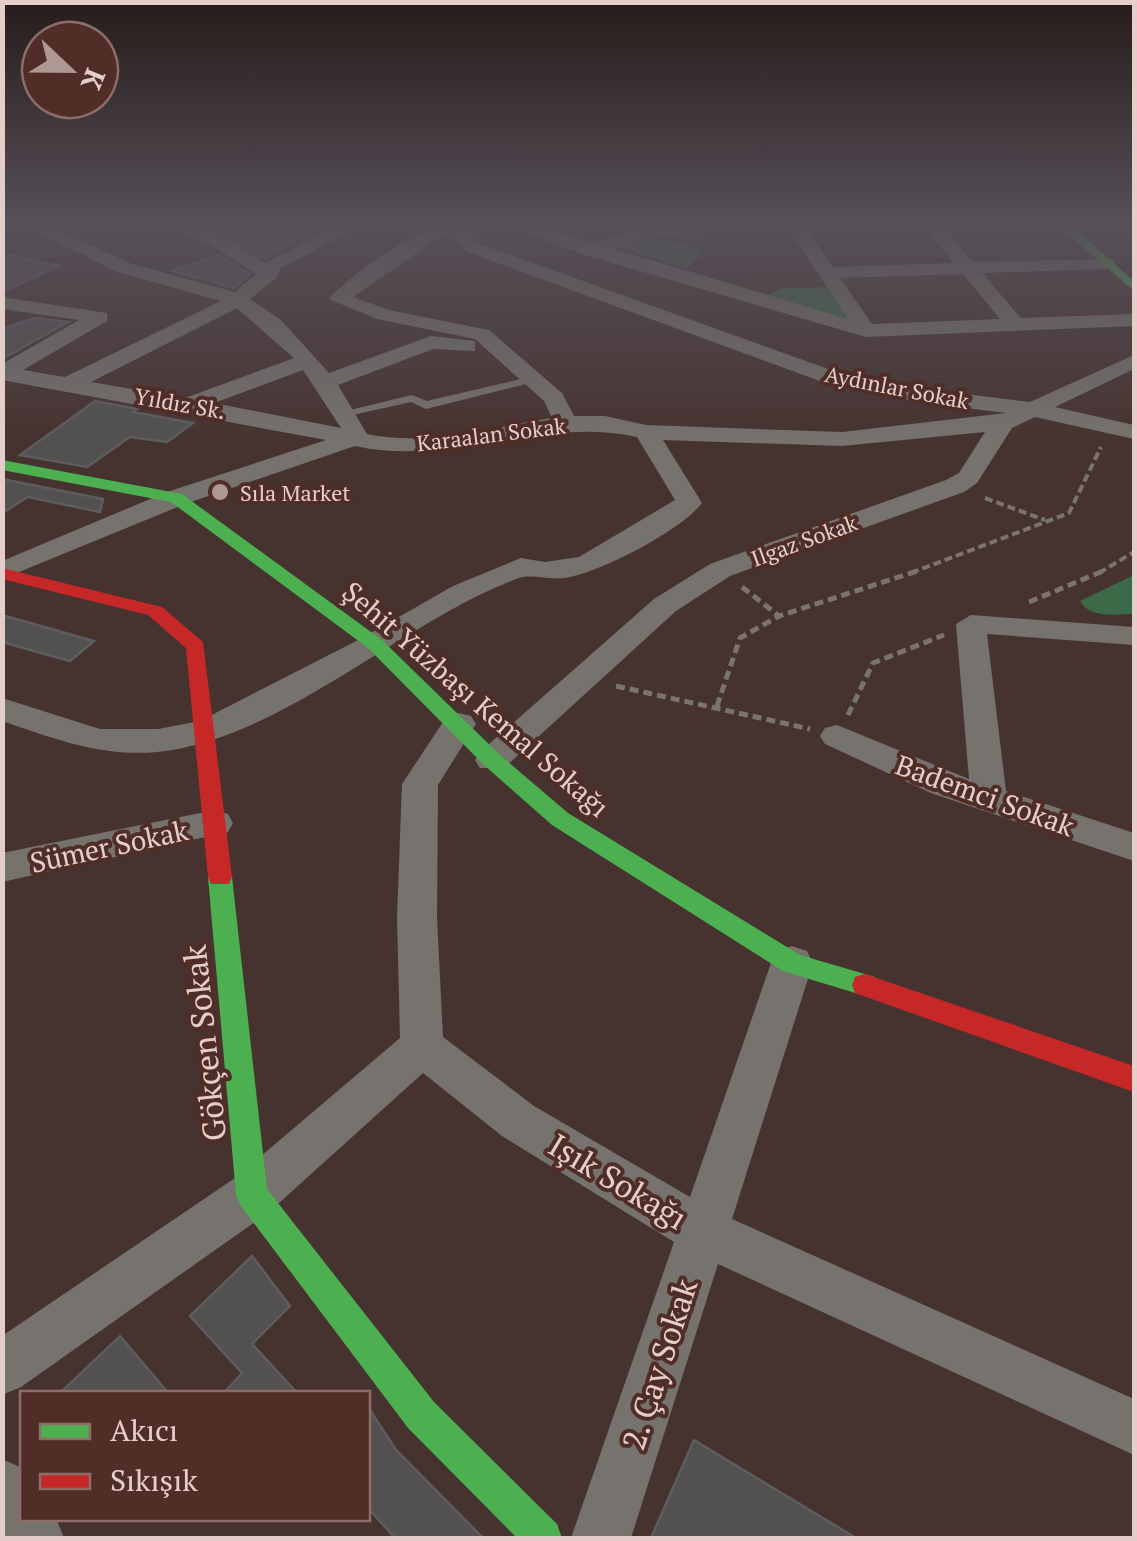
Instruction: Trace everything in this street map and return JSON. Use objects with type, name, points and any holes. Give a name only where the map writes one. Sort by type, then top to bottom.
[{"type":"street","points":[[229,297],[265,318],[326,382],[348,412],[357,438]]},
{"type":"street","points":[[70,383],[243,297]]},
{"type":"street","points":[[342,297],[339,300],[384,315],[482,334],[554,398],[566,423]]},
{"type":"street","name":"Aydınlar Sokak","points":[[609,297],[825,375],[1015,416],[1134,432]]},
{"type":"street","points":[[749,297],[866,331],[1134,320]]},
{"type":"street","points":[[844,297],[866,331]]},
{"type":"street","points":[[990,297],[1016,326]]},
{"type":"street","points":[[2,303],[100,317],[2,373]]},
{"type":"street","points":[[326,382],[431,342],[501,349]]},
{"type":"street","points":[[188,404],[306,361]]},
{"type":"street","points":[[955,486],[968,478],[1015,416],[1134,362]]},
{"type":"street","name":"Yıldız Sk.","points":[[2,373],[188,404],[357,438]]},
{"type":"street","name":"Karaalan Sokak","points":[[2,572],[176,498],[357,438],[383,446],[428,444],[566,423],[604,423],[646,432],[842,439],[1015,416]]},
{"type":"street","points":[[2,709],[98,741],[158,740],[208,731],[375,644],[463,592],[520,567],[546,575],[576,570],[690,503],[687,489],[668,470],[646,432]]},
{"type":"street","name":"Şehit Yüzbaşı Kemal Sokağı","points":[[2,465],[176,498],[375,644],[492,760],[560,819],[792,962],[929,1004],[1134,1079]]},
{"type":"street","name":"Ilgaz Sokak","points":[[492,760],[664,605],[720,570],[955,486]]},
{"type":"street","name":"Gökçen Sokak","points":[[2,572],[155,612],[196,646],[208,731],[252,1195]]},
{"type":"street","points":[[990,800],[971,624],[1134,636]]},
{"type":"street","points":[[2,1368],[252,1195],[422,1046],[417,918],[420,784],[459,724]]},
{"type":"street","name":"Bademci Sokak","points":[[837,736],[990,800],[1134,847]]},
{"type":"street","name":"Sümer Sokak","points":[[2,868],[215,822]]},
{"type":"street","name":"2. Çay Sokak","points":[[601,1538],[792,962]]},
{"type":"street","name":"Işık Sokağı","points":[[422,1046],[518,1120],[702,1231],[1134,1428]]},
{"type":"street","points":[[252,1195],[421,1415],[542,1538]]},
{"type":"street","points":[[2,1488],[20,1516]]},
{"type":"lane","points":[[348,412],[412,398],[426,405],[534,379]]},
{"type":"path","points":[[717,706],[740,638],[779,616],[880,585],[1069,513],[1111,426]]},
{"type":"path","points":[[955,486],[1048,521]]},
{"type":"path","points":[[578,679],[717,706],[837,736],[874,663],[1091,578],[1131,556]]},
{"type":"path","points":[[720,570],[779,616]]},
{"type":"green space","points":[[770,297],[836,297],[851,321]]},
{"type":"green space","points":[[1134,575],[1134,614],[1097,613],[1080,601]]},
{"type":"building","points":[[35,318],[68,322],[2,359],[2,329]]},
{"type":"building","points":[[95,401],[193,423],[167,442],[130,437],[87,467],[20,455]]},
{"type":"building","points":[[2,479],[103,499],[100,512],[28,497],[2,513]]},
{"type":"building","points":[[2,615],[94,641],[70,661],[2,642]]},
{"type":"building","points":[[252,1256],[290,1306],[252,1344],[295,1391],[226,1391],[242,1373],[190,1316]]},
{"type":"building","points":[[120,1336],[166,1391],[62,1391]]},
{"type":"building","points":[[370,1410],[396,1450],[483,1538],[395,1538],[370,1510]]},
{"type":"building","points":[[694,1440],[856,1538],[651,1538]]},
{"type":"traffic: fast","points":[[2,465],[176,498],[375,644],[492,760],[560,819],[792,963],[865,985]]},
{"type":"traffic: fast","points":[[220,877],[252,1195],[421,1415],[543,1538]]},
{"type":"traffic: jam","points":[[2,573],[155,611],[196,646],[220,877]]},
{"type":"traffic: jam","points":[[865,985],[1134,1079]]},
{"type":"place","name":"Sıla Market","points":[[220,492]]}]
